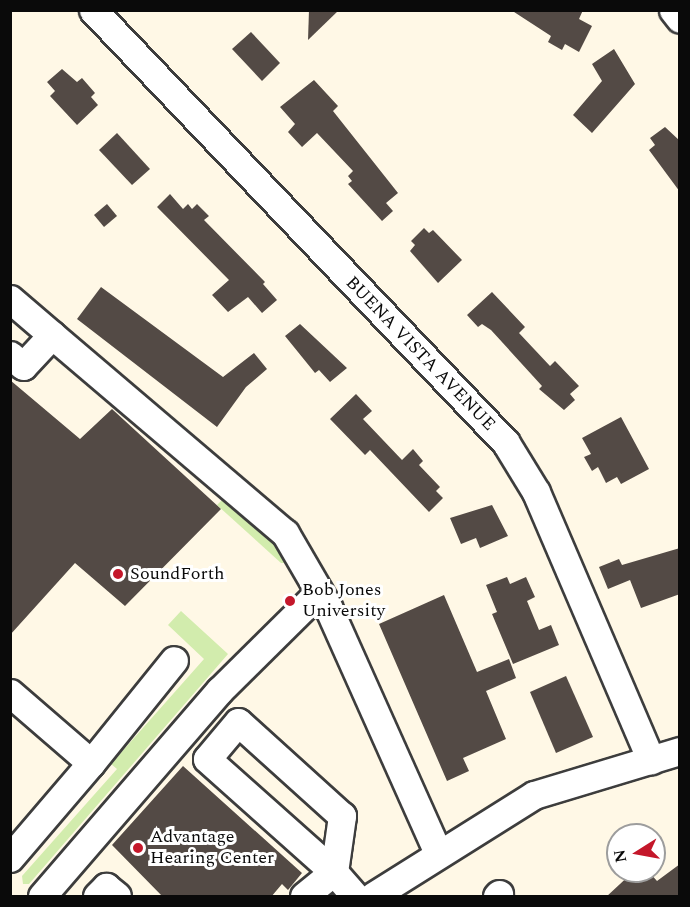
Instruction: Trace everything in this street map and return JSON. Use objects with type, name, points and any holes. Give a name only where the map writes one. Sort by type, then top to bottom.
[{"type":"street","name":"BUENA VISTA AVENUE","points":[[93,10],[506,443],[536,492],[651,760]]},
{"type":"street","points":[[673,10],[680,19]]},
{"type":"street","points":[[10,299],[285,533],[319,592],[438,853]]},
{"type":"street","points":[[10,356],[23,366],[52,335]]},
{"type":"street","points":[[42,897],[220,690],[319,592]]},
{"type":"street","points":[[10,858],[174,660]]},
{"type":"street","points":[[10,693],[91,763]]},
{"type":"street","points":[[304,897],[334,872],[342,816],[238,722],[207,759],[334,872],[355,897]]},
{"type":"street","points":[[384,894],[438,853],[534,795],[680,751]]},
{"type":"street","points":[[97,897],[106,887],[117,897]]},
{"type":"green space","points":[[225,497],[277,540],[285,563],[281,563],[217,505]]},
{"type":"green space","points":[[181,611],[228,654],[29,884],[23,884],[22,876],[117,769],[111,764],[204,659],[168,625]]},
{"type":"building","points":[[309,10],[339,10],[308,40]]},
{"type":"building","points":[[511,10],[583,10],[579,19],[592,26],[579,52],[565,44],[562,50],[548,42],[551,36]]},
{"type":"building","points":[[251,32],[280,63],[262,81],[232,49]]},
{"type":"building","points":[[614,49],[635,84],[592,133],[573,115],[602,81],[592,64]]},
{"type":"building","points":[[62,69],[77,82],[82,78],[95,93],[91,97],[98,105],[77,125],[50,96],[55,91],[47,82]]},
{"type":"building","points":[[314,80],[338,106],[333,111],[398,193],[386,203],[393,211],[382,221],[348,184],[352,181],[348,176],[353,171],[317,133],[302,147],[288,132],[295,124],[280,107]]},
{"type":"building","points":[[665,127],[680,141],[680,192],[649,150],[655,145],[650,138]]},
{"type":"building","points":[[117,133],[150,169],[132,185],[99,150]]},
{"type":"building","points":[[170,194],[183,209],[188,204],[192,209],[197,204],[209,216],[204,220],[265,282],[263,284],[277,300],[262,313],[248,297],[228,312],[212,295],[229,280],[157,207]]},
{"type":"building","points":[[107,204],[117,216],[104,227],[94,215]]},
{"type":"building","points":[[424,228],[429,233],[433,230],[462,260],[438,283],[410,251],[415,245],[411,241]]},
{"type":"building","points":[[101,287],[223,377],[254,353],[267,369],[246,387],[217,427],[77,319]]},
{"type":"building","points":[[492,292],[525,327],[519,333],[550,366],[555,361],[579,386],[570,394],[575,400],[564,410],[539,389],[542,386],[491,330],[482,324],[478,327],[467,315]]},
{"type":"building","points":[[300,324],[347,368],[330,382],[319,370],[315,373],[285,336]]},
{"type":"building","points":[[10,380],[80,439],[112,409],[221,509],[125,606],[75,563],[10,635]]},
{"type":"building","points":[[356,394],[372,411],[363,419],[402,460],[413,449],[423,461],[419,465],[440,487],[436,491],[443,498],[429,512],[370,450],[365,455],[330,419]]},
{"type":"building","points":[[621,417],[649,469],[621,484],[617,477],[606,483],[598,467],[592,471],[584,457],[591,454],[582,438]]},
{"type":"building","points":[[492,505],[508,536],[480,548],[476,538],[461,544],[450,518]]},
{"type":"building","points":[[680,548],[680,594],[641,608],[630,580],[608,589],[599,567],[619,559],[622,565]]},
{"type":"building","points":[[507,577],[510,584],[526,577],[535,597],[527,601],[539,630],[551,625],[559,645],[513,664],[492,614],[497,612],[486,585]]},
{"type":"building","points":[[444,595],[477,672],[509,659],[516,678],[486,691],[506,739],[463,758],[469,771],[447,781],[379,624]]},
{"type":"building","points":[[566,676],[593,737],[556,753],[530,692]]},
{"type":"building","points":[[183,766],[302,873],[288,890],[282,884],[271,897],[163,897],[112,845]]},
{"type":"building","points":[[680,864],[680,897],[606,897],[621,883],[666,883],[666,874]]},
{"type":"place","name":"SoundForth","points":[[118,574]]},
{"type":"place","name":"Bob Jones University","points":[[290,601]]},
{"type":"place","name":"Advantage Hearing Center","points":[[138,848]]}]
